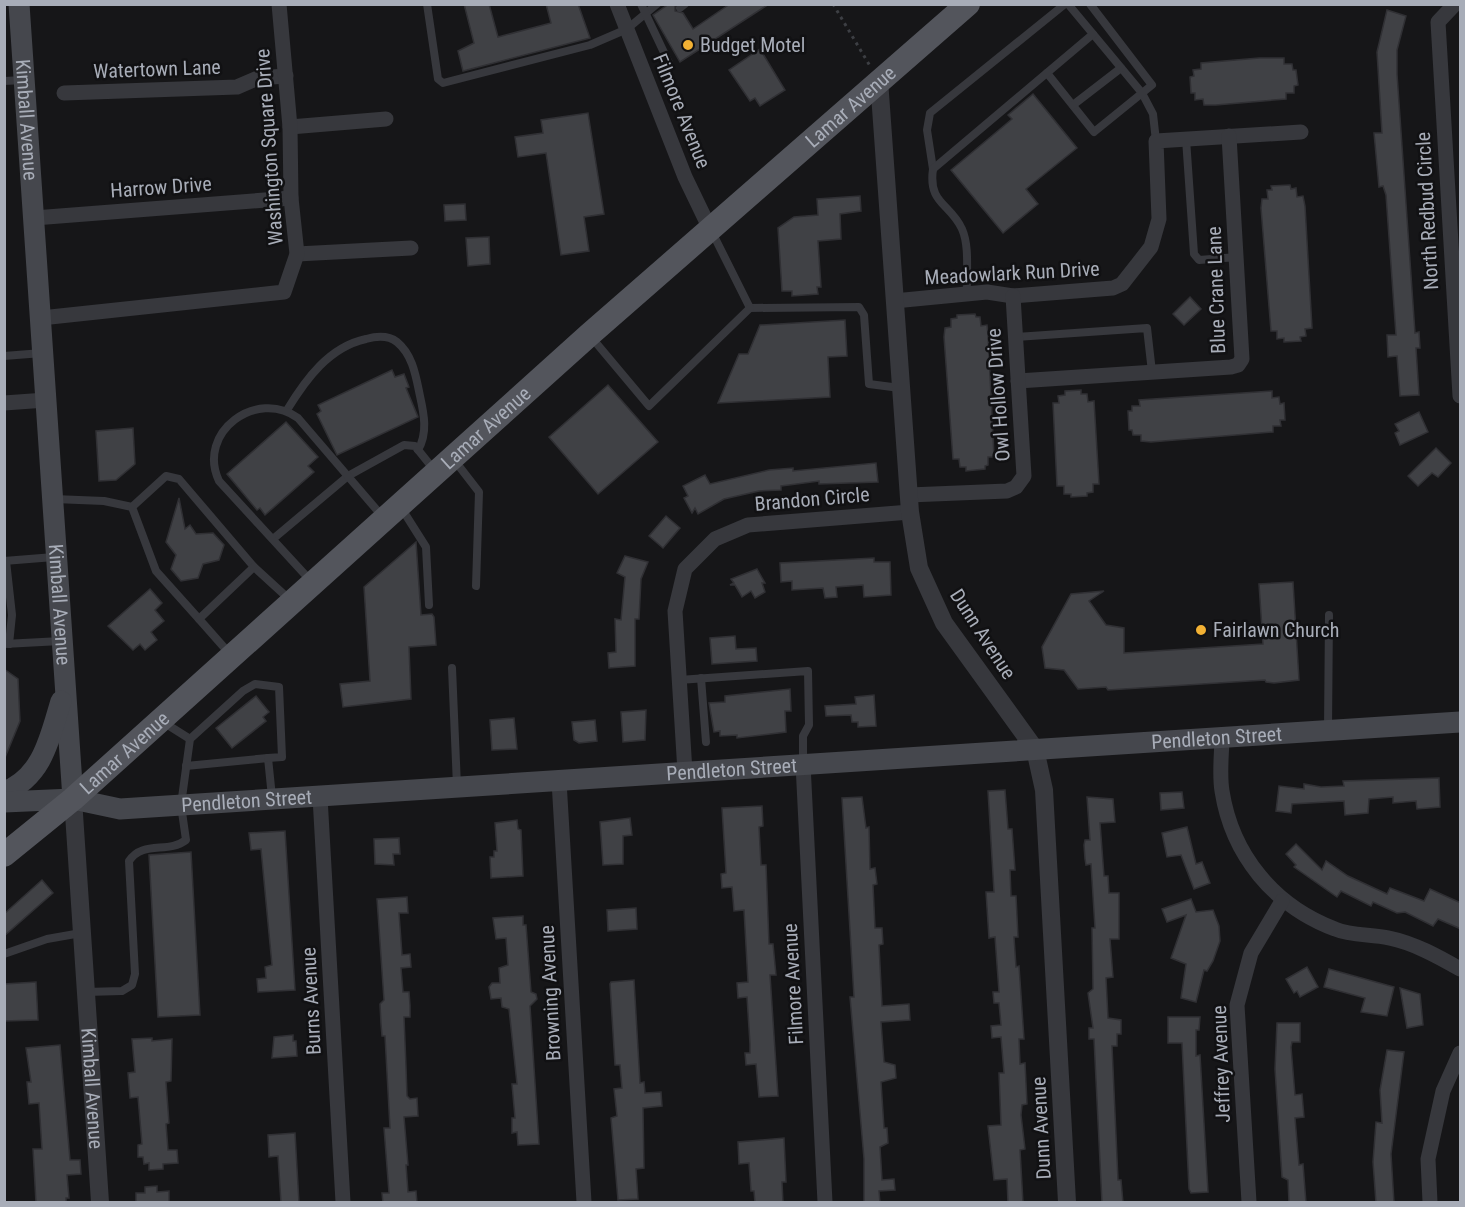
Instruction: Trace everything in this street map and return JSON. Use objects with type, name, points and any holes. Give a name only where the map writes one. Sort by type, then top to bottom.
[{"type":"main road","name":"Kimball Avenue","points":[[19,4],[15,80],[34,218],[73,799]]},
{"type":"main road","name":"Lamar Avenue","points":[[4,855],[73,799],[589,335],[711,231],[968,4]]},
{"type":"main road","points":[[4,792],[29,778],[39,764],[65,686]]},
{"type":"main road","name":"Pendleton Street","points":[[4,802],[73,799],[120,808],[181,805],[1222,735],[1461,722]]},
{"type":"street","name":"Washington Square Drive","points":[[41,318],[284,292],[297,254],[291,198],[290,127],[279,4]]},
{"type":"street","name":"Filmore Avenue","points":[[617,4],[685,177],[711,231]]},
{"type":"street","name":"North Redbud Circle","points":[[1455,4],[1438,22],[1461,396]]},
{"type":"street","name":"Watertown Lane","points":[[64,93],[237,87],[258,78],[286,76]]},
{"type":"street","name":"Dunn Avenue","points":[[879,81],[909,504],[919,568],[944,623],[1035,749],[1044,790],[1067,1203]]},
{"type":"street","points":[[290,127],[386,119]]},
{"type":"street","points":[[1156,141],[1301,132]]},
{"type":"street","name":"Blue Crane Lane","points":[[1018,381],[1238,365],[1242,359],[1229,136]]},
{"type":"street","name":"Meadowlark Run Drive","points":[[894,301],[987,292],[1013,296],[1113,288],[1131,276],[1151,247],[1159,219],[1156,141]]},
{"type":"street","name":"Harrow Drive","points":[[34,218],[291,198]]},
{"type":"street","points":[[297,254],[411,248]]},
{"type":"street","name":"Owl Hollow Drive","points":[[909,504],[1007,491],[1021,483],[1024,476],[1013,296]]},
{"type":"street","points":[[4,403],[46,400]]},
{"type":"street","name":"Brandon Circle","points":[[685,772],[675,611],[685,569],[715,539],[748,525],[909,504]]},
{"type":"street","points":[[1222,735],[1221,790],[1232,827],[1251,869],[1282,901],[1336,930],[1391,938],[1436,955],[1461,969]]},
{"type":"street","name":"Filmore Avenue","points":[[803,764],[825,1203]]},
{"type":"street","name":"Browning Avenue","points":[[559,781],[584,1203]]},
{"type":"street","name":"Burns Avenue","points":[[320,797],[343,1203]]},
{"type":"street","name":"Kimball Avenue","points":[[73,799],[100,1203]]},
{"type":"street","name":"Jeffrey Avenue","points":[[1249,1203],[1237,1005],[1251,952],[1282,901]]},
{"type":"street","points":[[1430,1203],[1428,1159],[1443,1091],[1461,1053]]},
{"type":"lane","points":[[427,4],[438,80],[443,83],[590,45],[627,29],[657,4]]},
{"type":"lane","points":[[641,4],[645,15],[654,27],[669,63]]},
{"type":"lane","points":[[967,294],[965,243],[961,228],[936,197],[931,183],[933,169],[927,130],[930,113],[1066,4],[1142,93],[1153,114],[1156,141]]},
{"type":"lane","points":[[1047,73],[1094,132],[1152,85],[1090,4]]},
{"type":"lane","points":[[933,169],[1093,34]]},
{"type":"lane","points":[[1073,105],[1121,68]]},
{"type":"lane","points":[[1186,139],[1194,254],[1199,260],[1237,257]]},
{"type":"lane","points":[[711,231],[750,308]]},
{"type":"lane","points":[[589,335],[649,406],[750,308],[860,307],[864,315],[869,384],[900,388]]},
{"type":"lane","points":[[1016,337],[1147,328],[1152,372]]},
{"type":"lane","points":[[287,410],[317,368],[334,352],[362,340],[376,337],[390,338],[404,350],[415,370],[424,423],[423,439],[418,450]]},
{"type":"lane","points":[[4,356],[43,353]]},
{"type":"lane","points":[[313,584],[219,481],[215,469],[214,448],[227,426],[251,411],[274,407],[287,410],[298,418],[348,476],[392,512],[426,547],[429,605]]},
{"type":"lane","points":[[273,539],[348,476],[404,445],[411,444],[444,465],[479,492],[476,586]]},
{"type":"lane","points":[[132,507],[166,476],[179,479],[254,567],[293,602]]},
{"type":"lane","points":[[53,500],[104,501],[132,507]]},
{"type":"lane","points":[[132,507],[156,571],[232,657]]},
{"type":"lane","points":[[57,557],[5,561],[12,615],[7,644],[63,641]]},
{"type":"lane","points":[[199,619],[254,567]]},
{"type":"lane","points":[[1328,729],[1329,615]]},
{"type":"lane","points":[[452,668],[458,788]]},
{"type":"lane","points":[[679,680],[808,671],[809,725],[803,736],[803,764]]},
{"type":"lane","points":[[701,678],[706,742]]},
{"type":"lane","points":[[86,993],[122,990],[132,986],[135,974],[129,861],[135,853],[142,849],[177,847],[186,840],[181,805],[186,766],[190,739],[243,691],[255,684],[279,687],[282,757],[186,766]]},
{"type":"lane","points":[[161,721],[190,739]]},
{"type":"lane","points":[[268,758],[272,799]]},
{"type":"lane","points":[[4,954],[47,939],[82,933]]},
{"type":"path","points":[[833,4],[879,81]]},
{"type":"building","points":[[464,4],[489,4],[498,37],[551,23],[546,4],[578,4],[590,38],[463,71],[458,51],[474,43]]},
{"type":"building","name":"Budget Motel","points":[[669,4],[675,4],[675,11],[683,13],[693,29],[730,4],[769,4],[680,62],[653,15]]},
{"type":"building","points":[[1387,10],[1406,16],[1397,50],[1397,74],[1415,333],[1419,332],[1420,348],[1416,348],[1419,395],[1400,396],[1397,356],[1388,357],[1387,335],[1396,335],[1386,195],[1383,186],[1379,187],[1374,133],[1382,133],[1377,52]]},
{"type":"building","points":[[760,49],[785,90],[760,106],[755,98],[750,101],[729,70]]},
{"type":"building","points":[[1284,58],[1284,64],[1292,64],[1293,70],[1296,70],[1298,85],[1294,86],[1294,93],[1286,93],[1286,99],[1216,105],[1204,105],[1203,99],[1195,100],[1195,93],[1191,93],[1190,77],[1194,76],[1193,70],[1201,69],[1201,63]]},
{"type":"building","points":[[1033,94],[1077,148],[1026,189],[1038,204],[1003,233],[951,170],[1012,119],[1008,115]]},
{"type":"building","points":[[588,113],[604,214],[584,217],[589,251],[561,255],[546,153],[518,157],[515,137],[543,133],[541,120]]},
{"type":"building","points":[[1290,185],[1291,189],[1296,188],[1297,197],[1303,196],[1305,206],[1312,328],[1305,329],[1306,336],[1300,337],[1301,341],[1284,342],[1284,338],[1277,339],[1277,331],[1271,331],[1261,208],[1262,199],[1268,199],[1267,190],[1272,190],[1271,186]]},
{"type":"building","points":[[860,196],[861,211],[840,214],[841,239],[818,241],[821,287],[817,287],[818,294],[792,296],[792,291],[782,291],[778,228],[794,217],[818,215],[817,199]]},
{"type":"building","points":[[465,204],[466,220],[445,221],[444,205]]},
{"type":"building","points":[[489,237],[490,264],[468,266],[466,238]]},
{"type":"building","points":[[1190,297],[1201,309],[1184,325],[1173,314]]},
{"type":"building","points":[[975,314],[976,317],[980,317],[981,326],[987,325],[994,457],[988,457],[988,465],[985,469],[966,471],[966,467],[960,467],[959,459],[953,459],[944,337],[945,328],[951,327],[951,319],[957,318],[957,315]]},
{"type":"building","points":[[845,320],[847,356],[828,357],[830,397],[718,403],[739,354],[748,354],[760,325]]},
{"type":"building","points":[[392,370],[395,377],[404,374],[409,387],[406,388],[418,417],[337,455],[317,414],[321,411],[318,405]]},
{"type":"building","points":[[608,385],[658,442],[598,494],[549,437]]},
{"type":"building","points":[[1081,390],[1081,394],[1087,394],[1088,402],[1094,401],[1099,484],[1093,484],[1093,492],[1087,493],[1087,496],[1071,497],[1071,494],[1064,494],[1064,486],[1057,486],[1053,403],[1059,403],[1058,396],[1065,395],[1065,391]]},
{"type":"building","points":[[1272,391],[1272,398],[1279,397],[1280,404],[1284,403],[1285,420],[1280,420],[1281,426],[1273,426],[1273,432],[1151,442],[1141,441],[1141,435],[1133,435],[1132,430],[1129,430],[1128,411],[1132,411],[1132,406],[1140,406],[1139,400]]},
{"type":"building","points":[[1419,412],[1428,432],[1400,445],[1395,433],[1399,431],[1395,424]]},
{"type":"building","points":[[286,422],[318,457],[308,466],[314,472],[265,515],[260,508],[257,510],[227,474]]},
{"type":"building","points":[[133,428],[135,464],[116,480],[99,481],[96,431]]},
{"type":"building","points":[[1436,448],[1451,463],[1438,477],[1432,473],[1418,486],[1408,476]]},
{"type":"building","points":[[876,463],[878,482],[819,484],[819,481],[781,486],[781,490],[759,491],[724,499],[698,514],[695,508],[692,513],[684,498],[688,496],[683,486],[705,475],[710,484],[769,470],[793,468],[793,471]]},
{"type":"building","points":[[179,498],[185,529],[190,525],[196,534],[213,533],[224,545],[219,560],[203,564],[198,578],[181,581],[171,569],[176,555],[166,542]]},
{"type":"building","points":[[666,516],[680,528],[663,548],[649,536]]},
{"type":"building","points":[[416,542],[421,615],[432,614],[434,617],[436,645],[409,647],[411,699],[343,707],[340,684],[370,681],[364,587]]},
{"type":"building","points":[[625,556],[648,562],[641,579],[639,619],[635,619],[635,666],[609,668],[608,653],[616,652],[615,619],[621,620],[625,577],[617,573]]},
{"type":"building","points":[[874,558],[874,562],[890,562],[891,595],[864,597],[863,585],[836,587],[837,597],[825,598],[823,588],[792,590],[792,581],[781,582],[780,563]]},
{"type":"building","points":[[757,569],[765,583],[762,583],[765,592],[755,598],[751,591],[742,597],[735,585],[730,585],[734,583],[731,579]]},
{"type":"building","points":[[1293,582],[1299,680],[1108,690],[1106,687],[1078,689],[1064,670],[1045,668],[1042,647],[1071,594],[1104,591],[1089,601],[1106,625],[1124,628],[1124,653],[1263,644],[1259,584]]},
{"type":"building","points":[[150,589],[162,603],[155,610],[164,621],[151,632],[157,640],[145,650],[140,644],[133,650],[108,626]]},
{"type":"building","points":[[735,636],[736,649],[756,648],[757,661],[712,664],[710,638]]},
{"type":"building","points":[[4,669],[18,679],[20,721],[4,760]]},
{"type":"building","points":[[790,689],[791,711],[785,711],[786,732],[737,738],[737,735],[720,736],[720,731],[714,732],[709,703],[725,702],[725,696]]},
{"type":"building","points":[[874,695],[876,726],[858,727],[858,722],[852,722],[851,715],[826,716],[825,706],[856,704],[855,697]]},
{"type":"building","points":[[256,696],[269,712],[263,717],[266,721],[232,748],[216,728]]},
{"type":"building","points":[[646,710],[645,740],[623,742],[621,712]]},
{"type":"building","points":[[514,718],[517,749],[492,750],[490,720]]},
{"type":"building","points":[[595,720],[597,741],[579,743],[574,740],[572,722]]},
{"type":"building","points":[[1439,778],[1440,807],[1417,809],[1416,801],[1393,803],[1393,797],[1369,799],[1368,813],[1345,815],[1344,801],[1292,804],[1291,813],[1276,811],[1279,786],[1304,789],[1304,784],[1321,787],[1344,786],[1343,781]]},
{"type":"building","points":[[1005,790],[1008,829],[1012,829],[1015,870],[1010,870],[1011,896],[1016,896],[1018,937],[1014,937],[1016,967],[1019,966],[1024,1039],[1019,1039],[1020,1064],[1025,1063],[1027,1104],[1022,1105],[1021,1115],[1025,1149],[1020,1150],[1023,1203],[1008,1203],[1007,1179],[994,1180],[988,1126],[1001,1125],[999,1073],[1004,1073],[1001,1037],[992,1038],[991,1026],[1001,1025],[999,1003],[994,1003],[993,992],[999,992],[995,937],[989,938],[986,892],[994,892],[988,791]]},
{"type":"building","points":[[1182,792],[1184,808],[1161,810],[1160,793]]},
{"type":"building","points":[[862,797],[866,828],[869,827],[870,869],[875,868],[877,884],[873,885],[875,928],[882,928],[883,944],[879,945],[882,1006],[909,1004],[910,1020],[881,1022],[884,1062],[895,1065],[896,1078],[881,1082],[884,1128],[887,1128],[888,1143],[880,1147],[882,1180],[894,1179],[895,1190],[879,1191],[880,1203],[864,1203],[864,1159],[850,997],[854,997],[842,798]]},
{"type":"building","points":[[1087,797],[1113,799],[1115,822],[1100,823],[1104,876],[1108,876],[1109,893],[1119,893],[1119,939],[1110,939],[1113,977],[1106,978],[1108,1018],[1121,1020],[1121,1034],[1117,1034],[1117,1046],[1112,1046],[1118,1180],[1121,1180],[1123,1203],[1102,1203],[1094,1039],[1089,1039],[1089,1028],[1093,1028],[1088,993],[1093,989],[1092,928],[1095,928],[1091,864],[1086,865],[1084,845],[1085,840],[1090,840]]},
{"type":"building","points":[[762,806],[763,826],[759,827],[761,865],[766,865],[769,944],[773,944],[776,975],[770,975],[778,1096],[759,1097],[756,1064],[746,1065],[745,1053],[750,1053],[747,997],[738,998],[737,983],[748,982],[744,910],[734,911],[732,887],[722,888],[721,874],[726,873],[722,808]]},
{"type":"building","points":[[630,818],[632,835],[623,836],[623,864],[603,865],[600,822]]},
{"type":"building","points":[[517,820],[518,829],[521,830],[523,876],[491,878],[490,857],[494,857],[494,851],[497,851],[495,823]]},
{"type":"building","points":[[1187,827],[1196,864],[1202,862],[1210,883],[1194,889],[1181,855],[1167,857],[1162,833]]},
{"type":"building","points":[[285,831],[295,990],[258,992],[257,979],[266,978],[265,967],[272,965],[261,849],[251,850],[249,833]]},
{"type":"building","points":[[399,838],[400,854],[393,854],[394,865],[375,864],[374,839]]},
{"type":"building","points":[[1296,844],[1322,870],[1326,861],[1348,876],[1387,894],[1390,888],[1424,901],[1430,889],[1461,903],[1461,929],[1438,919],[1433,926],[1405,912],[1397,913],[1373,902],[1371,906],[1341,891],[1337,897],[1294,867],[1296,865],[1286,854]]},
{"type":"building","points":[[191,852],[200,1015],[158,1017],[149,855]]},
{"type":"building","points":[[42,880],[53,893],[4,936],[4,914]]},
{"type":"building","points":[[407,897],[408,913],[399,913],[402,955],[410,954],[411,967],[401,968],[403,992],[409,992],[410,1005],[410,1017],[404,1017],[407,1096],[410,1099],[417,1098],[418,1116],[404,1117],[408,1192],[416,1191],[417,1203],[383,1203],[382,1193],[389,1193],[384,1128],[390,1128],[385,1036],[382,1036],[381,1024],[380,1004],[384,1000],[377,899]]},
{"type":"building","points":[[1191,899],[1196,912],[1213,910],[1219,926],[1220,941],[1213,961],[1207,971],[1204,970],[1196,1002],[1181,998],[1186,964],[1171,958],[1186,915],[1167,922],[1162,909]]},
{"type":"building","points":[[636,908],[637,929],[608,931],[607,910]]},
{"type":"building","points":[[523,916],[523,925],[526,925],[531,992],[536,994],[537,999],[530,1006],[539,1144],[518,1145],[517,1132],[512,1133],[512,1118],[515,1118],[512,1084],[517,1084],[509,1009],[502,1007],[501,998],[491,999],[489,987],[492,983],[500,983],[499,968],[508,965],[506,938],[496,939],[493,918]]},
{"type":"building","points":[[1307,967],[1318,987],[1300,997],[1297,991],[1294,993],[1286,979]]},
{"type":"building","points":[[1329,969],[1394,987],[1387,1016],[1361,1012],[1365,998],[1324,987]]},
{"type":"building","points":[[634,980],[640,1083],[644,1082],[645,1093],[661,1092],[662,1106],[643,1108],[644,1168],[636,1169],[638,1199],[618,1200],[611,1118],[617,1116],[614,1089],[622,1088],[620,1065],[615,1065],[610,984],[611,982]]},
{"type":"building","points":[[36,982],[38,1020],[4,1021],[4,984]]},
{"type":"building","points":[[1400,988],[1420,994],[1423,1025],[1407,1028]]},
{"type":"building","points":[[1168,1017],[1200,1017],[1199,1030],[1196,1030],[1196,1056],[1200,1055],[1208,1192],[1191,1193],[1189,1189],[1182,1043],[1168,1043]]},
{"type":"building","points":[[1277,1023],[1300,1023],[1300,1042],[1292,1042],[1291,1047],[1295,1095],[1302,1094],[1304,1117],[1295,1118],[1299,1165],[1303,1164],[1306,1203],[1289,1203],[1288,1180],[1282,1177],[1275,1069]]},
{"type":"building","points":[[293,1035],[293,1041],[296,1041],[297,1056],[272,1058],[274,1037]]},
{"type":"building","points":[[152,1038],[152,1041],[172,1039],[171,1081],[166,1082],[169,1123],[166,1124],[168,1150],[177,1150],[178,1163],[163,1164],[163,1169],[149,1170],[149,1163],[144,1164],[143,1157],[138,1157],[138,1145],[142,1144],[138,1097],[130,1098],[128,1073],[135,1072],[132,1039]]},
{"type":"building","points":[[60,1045],[70,1160],[80,1160],[81,1174],[67,1175],[69,1198],[66,1198],[66,1203],[36,1203],[33,1149],[42,1149],[39,1103],[29,1104],[27,1082],[31,1082],[26,1048]]},
{"type":"building","points":[[1387,1050],[1404,1052],[1391,1154],[1394,1203],[1376,1203],[1373,1162],[1376,1122],[1382,1123],[1380,1090]]},
{"type":"building","points":[[295,1133],[299,1203],[281,1203],[278,1156],[269,1157],[268,1135]]},
{"type":"building","points":[[784,1138],[786,1182],[782,1182],[783,1203],[755,1203],[754,1191],[751,1191],[749,1163],[739,1164],[738,1142]]},
{"type":"building","points":[[157,1186],[157,1192],[169,1191],[169,1203],[136,1203],[136,1193],[145,1193],[145,1187]]},
{"type":"place","name":"Budget Motel","points":[[688,45]]},
{"type":"place","name":"Fairlawn Church","points":[[1201,630]]}]
